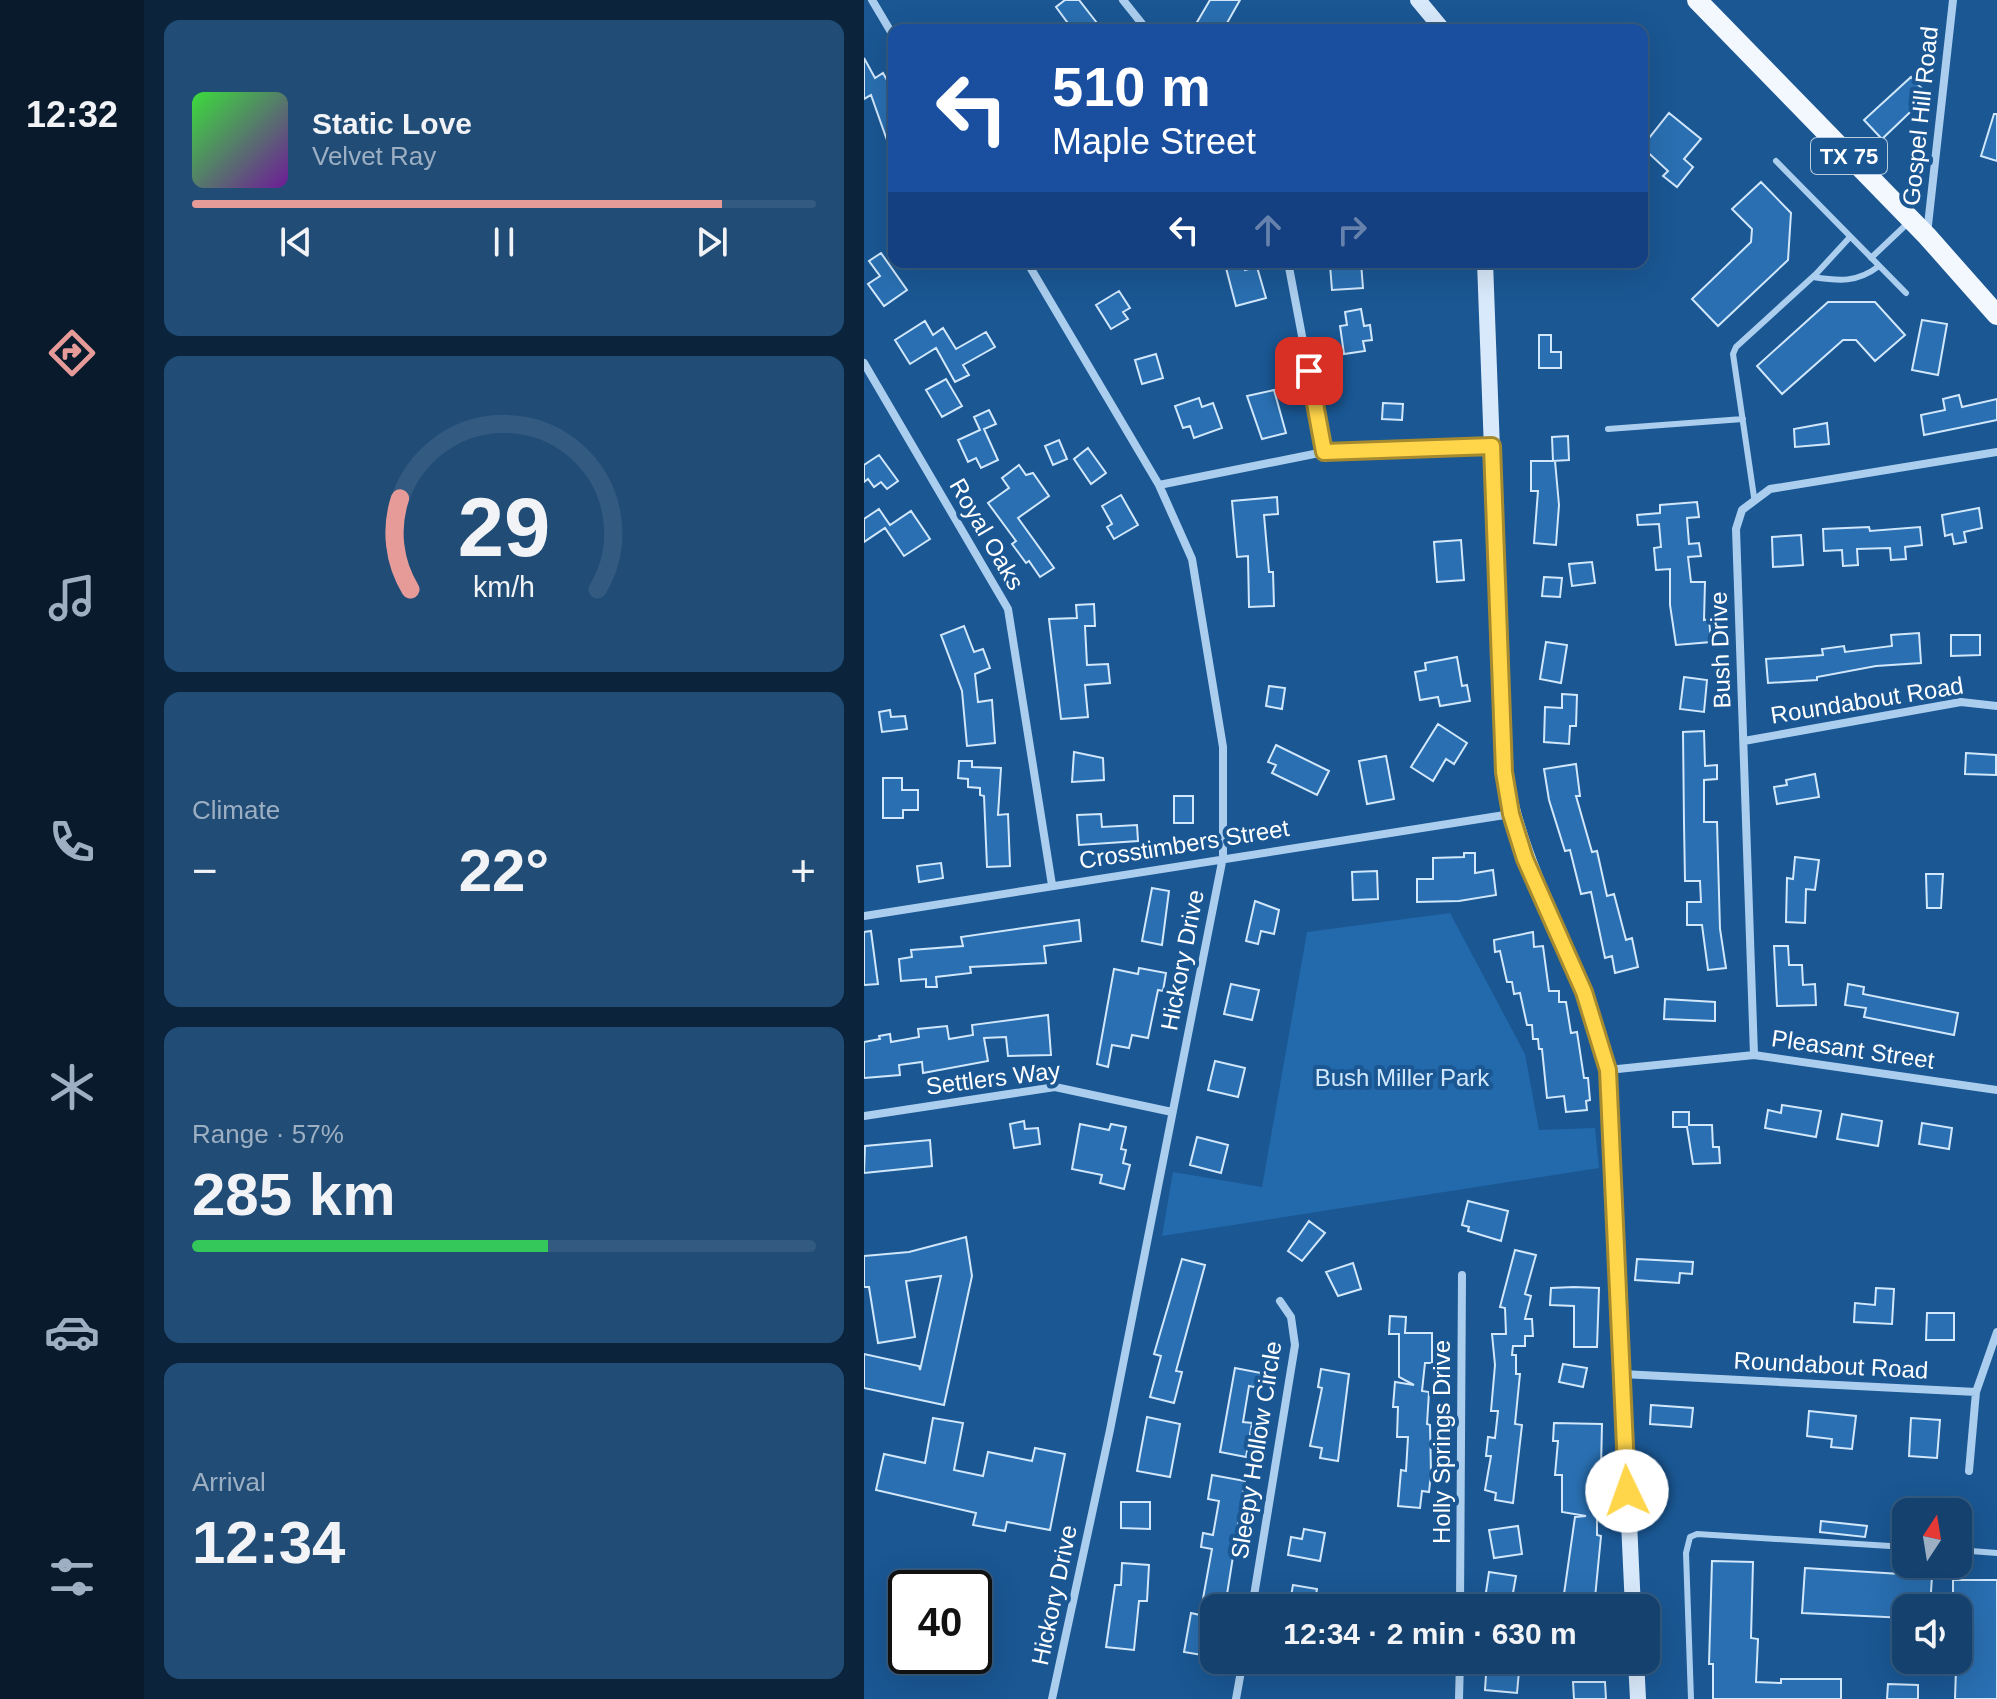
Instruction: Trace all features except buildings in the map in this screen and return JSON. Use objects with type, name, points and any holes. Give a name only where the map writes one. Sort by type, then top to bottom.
[{"type":"main road","name":"TX 75","points":[[1697,0],[1927,236],[1997,315]]},
{"type":"street","points":[[872,0],[888,27]]},
{"type":"street","points":[[1123,0],[1142,24]]},
{"type":"street","points":[[1418,0],[1438,24]]},
{"type":"street","name":"Gospel Hill Road","points":[[1927,236],[1953,0]]},
{"type":"street","name":"Hickory Drive","points":[[1031,268],[1159,485],[1188,548],[1199,595],[1223,747],[1223,857],[1110,1430],[1052,1699]]},
{"type":"street","points":[[1289,268],[1324,452]]},
{"type":"street","points":[[1485,268],[1504,772],[1511,814],[1525,859],[1589,1005],[1608,1070],[1632,1594]]},
{"type":"street","name":"Royal Oaks","points":[[864,363],[1008,609],[1052,885]]},
{"type":"street","points":[[1159,485],[1324,452],[1492,446]]},
{"type":"street","points":[[1754,497],[1770,489],[1997,452]]},
{"type":"street","name":"Bush Drive","points":[[1754,497],[1742,510],[1736,529],[1754,1055]]},
{"type":"street","name":"Roundabout Road","points":[[1744,741],[1961,702],[1997,706]]},
{"type":"street","name":"Crosstimbers Street","points":[[864,916],[1511,814]]},
{"type":"street","name":"Pleasant Street","points":[[1608,1070],[1754,1055],[1997,1090]]},
{"type":"street","name":"Settlers Way","points":[[864,1116],[1055,1087],[1172,1112]]},
{"type":"street","name":"Holly Springs Drive","points":[[1460,1594],[1462,1275]]},
{"type":"street","name":"Sleepy Hollow Circle","points":[[1254,1594],[1295,1345],[1291,1317],[1280,1301]]},
{"type":"street","points":[[1969,1471],[1976,1392],[1997,1332]]},
{"type":"street","name":"Roundabout Road","points":[[1621,1374],[1976,1392]]},
{"type":"street","points":[[1236,1699],[1240,1674]]},
{"type":"street","points":[[1459,1699],[1460,1674]]},
{"type":"street","points":[[1637,1674],[1638,1699]]},
{"type":"lane","points":[[1776,161],[1906,293]]},
{"type":"lane","points":[[1871,258],[1911,220]]},
{"type":"lane","points":[[1754,497],[1733,354],[1736,347],[1813,277],[1850,237]]},
{"type":"lane","points":[[1813,277],[1844,282],[1866,276],[1879,266]]},
{"type":"lane","points":[[1608,429],[1743,419]]},
{"type":"lane","points":[[1691,1699],[1686,1553],[1690,1537],[1697,1534],[1892,1546]]},
{"type":"lane","points":[[1972,1551],[1997,1553]]},
{"type":"green space","name":"Bush Miller Park","points":[[1450,913],[1525,1054],[1539,1130],[1595,1128],[1599,1168],[1162,1236],[1173,1172],[1262,1187],[1307,932]]},
{"type":"route","points":[[1309,371],[1324,452],[1492,446],[1504,772],[1511,814],[1525,859],[1584,992],[1599,1032],[1608,1070],[1627,1491]]}]
